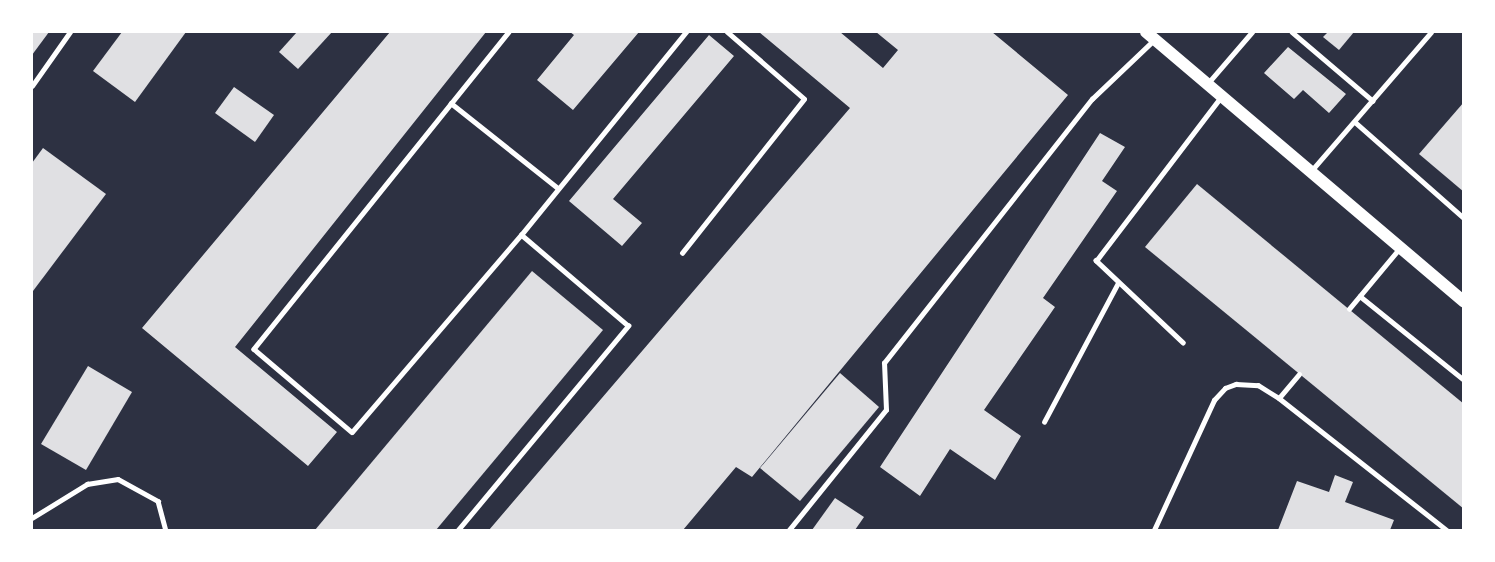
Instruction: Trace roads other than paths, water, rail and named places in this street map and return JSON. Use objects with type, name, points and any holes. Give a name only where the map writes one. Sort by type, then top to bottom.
[{"type":"main road","points":[[1150,35],[1312,170],[1464,302]]},
{"type":"lane","points":[[32,86],[70,32]]},
{"type":"lane","points":[[509,32],[254,349],[352,432],[521,235],[686,32]]},
{"type":"lane","points":[[682,253],[804,99],[727,32]]},
{"type":"lane","points":[[1242,32],[1247,37]]},
{"type":"lane","points":[[1208,83],[1252,32]]},
{"type":"lane","points":[[1292,32],[1372,101]]},
{"type":"lane","points":[[1312,170],[1431,32]]},
{"type":"lane","points":[[789,531],[885,410],[884,363],[1092,99],[1150,35]]},
{"type":"lane","points":[[1183,343],[1096,261],[1223,95]]},
{"type":"lane","points":[[451,103],[558,188]]},
{"type":"lane","points":[[1354,122],[1464,218]]},
{"type":"lane","points":[[458,531],[628,326],[521,235]]},
{"type":"lane","points":[[1349,309],[1400,248]]},
{"type":"lane","points":[[1044,422],[1118,283]]},
{"type":"lane","points":[[1360,296],[1463,378]]},
{"type":"lane","points":[[1279,398],[1299,374]]},
{"type":"lane","points":[[1154,531],[1214,400],[1225,388],[1236,384],[1258,385],[1279,398],[1447,531]]},
{"type":"lane","points":[[32,518],[87,484],[118,479],[158,501],[166,531]]}]
